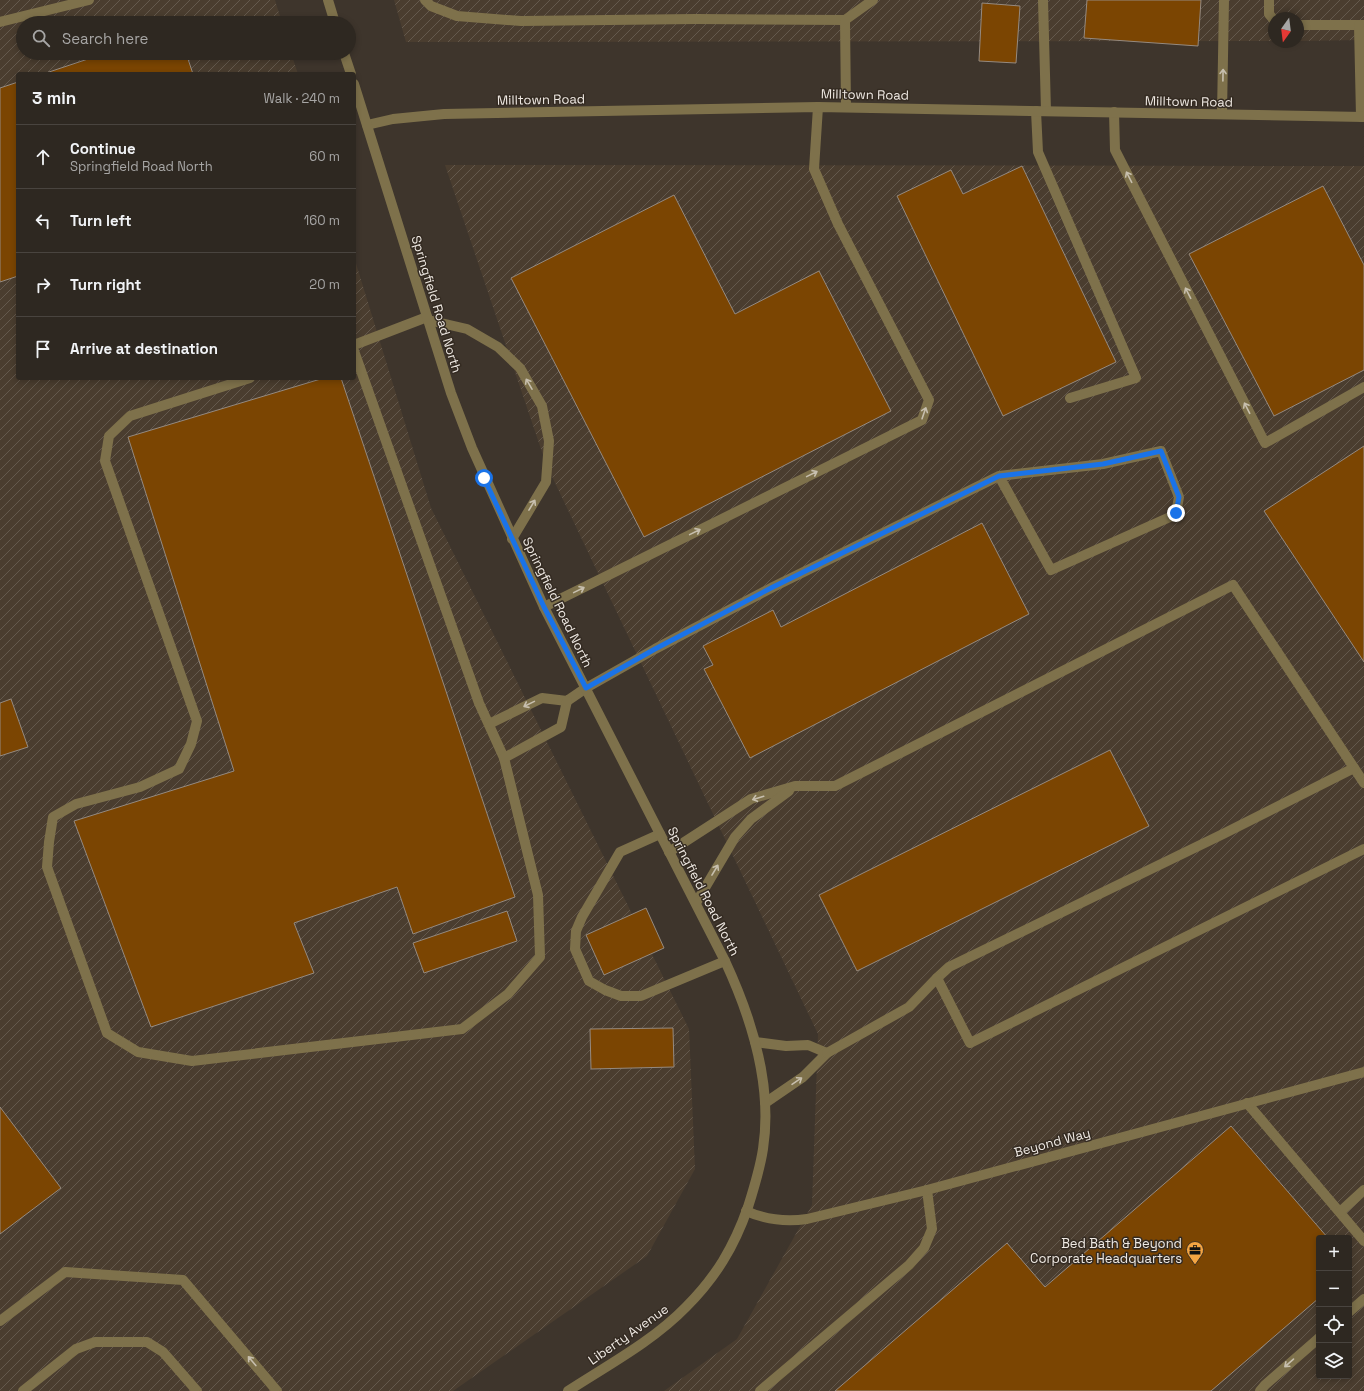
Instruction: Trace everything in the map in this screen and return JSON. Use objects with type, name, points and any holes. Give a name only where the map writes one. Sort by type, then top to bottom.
[{"type":"street","points":[[24,16],[89,0]]},
{"type":"street","points":[[328,0],[333,16]]},
{"type":"street","points":[[425,0],[431,6],[457,16],[521,21],[688,19],[845,20],[873,0]]},
{"type":"street","points":[[1043,0],[1041,111],[1038,152],[1136,378],[1070,398]]},
{"type":"street","points":[[1222,114],[1224,0]]},
{"type":"street","points":[[1269,0],[1269,12]]},
{"type":"street","points":[[0,22],[16,18]]},
{"type":"street","points":[[845,20],[846,107]]},
{"type":"street","points":[[1304,25],[1362,25],[1363,117]]},
{"type":"street","points":[[346,60],[350,72]]},
{"type":"street","name":"Springfield Road North","points":[[356,90],[451,393],[469,442],[544,607],[696,904],[725,962],[740,997],[755,1042],[764,1104],[765,1134],[754,1188],[746,1211]]},
{"type":"street","points":[[544,607],[922,420],[929,400],[838,224],[814,169],[818,106]]},
{"type":"street","name":"Milltown Road","points":[[367,125],[393,119],[444,114],[818,106],[1363,117]]},
{"type":"street","points":[[1114,112],[1115,150],[1265,443],[1364,387]]},
{"type":"street","points":[[356,343],[428,319],[467,329],[498,347],[520,368],[542,406],[549,441],[546,482],[512,539]]},
{"type":"street","points":[[244,380],[130,416],[110,436],[105,461],[197,721],[191,744],[178,769],[140,787],[76,804],[53,817],[48,842],[47,867],[107,1033],[138,1052],[192,1061],[462,1029],[508,994],[540,957],[538,895],[504,758],[479,703],[356,358]]},
{"type":"street","points":[[489,724],[542,698],[567,701],[586,688],[655,649],[773,587],[999,476],[1103,464],[1161,451],[1179,497],[1176,513],[1170,518],[1051,570],[999,476]]},
{"type":"street","points":[[669,852],[751,800],[795,786],[835,786],[1233,585],[1364,783]]},
{"type":"street","points":[[504,758],[562,727],[567,701]]},
{"type":"street","points":[[764,1104],[803,1077],[827,1053],[909,1007],[949,967],[1223,834],[1354,768]]},
{"type":"street","points":[[696,904],[734,837],[751,819],[795,786]]},
{"type":"street","points":[[660,834],[620,852],[582,917],[576,931],[575,949],[589,981],[605,990],[621,996],[641,996],[725,962]]},
{"type":"street","points":[[937,978],[970,1043],[1364,849]]},
{"type":"street","points":[[755,1042],[786,1046],[808,1045],[827,1053]]},
{"type":"street","name":"Beyond Way","points":[[746,1211],[759,1217],[788,1221],[807,1220],[927,1190],[1364,1072]]},
{"type":"street","points":[[1247,1103],[1364,1241]]},
{"type":"street","points":[[760,1391],[909,1265],[924,1248],[932,1229],[927,1190]]},
{"type":"street","points":[[1340,1212],[1364,1190]]},
{"type":"street","name":"Liberty Avenue","points":[[568,1391],[651,1337],[686,1307],[702,1290],[723,1262],[740,1230],[746,1211]]},
{"type":"street","points":[[0,1320],[65,1272],[183,1280],[277,1391]]},
{"type":"street","points":[[1352,1309],[1364,1299]]},
{"type":"street","points":[[1260,1391],[1316,1341]]},
{"type":"street","points":[[23,1391],[76,1349],[95,1342],[147,1342],[163,1352],[197,1391]]},
{"type":"shaded area","points":[[0,0],[275,0],[280,16],[16,16],[16,60],[293,60],[297,72],[16,72],[16,380],[356,380],[356,264],[431,508],[689,1029],[695,1169],[647,1256],[453,1391],[0,1391]]},
{"type":"shaded area","points":[[394,0],[1364,0],[1364,40],[1304,41],[1304,12],[1268,12],[1268,41],[406,42]]},
{"type":"shaded area","points":[[445,165],[1364,166],[1364,1391],[664,1391],[737,1339],[812,1205],[818,1034],[546,464]]},
{"type":"building","points":[[1087,0],[1201,0],[1198,46],[1084,38]]},
{"type":"building","points":[[982,3],[1020,6],[1016,63],[979,61]]},
{"type":"building","points":[[85,60],[188,60],[192,72],[49,72]]},
{"type":"building","points":[[16,83],[16,277],[0,282],[0,88]]},
{"type":"building","points":[[1022,166],[1116,362],[1003,416],[897,196],[951,170],[963,194]]},
{"type":"building","points":[[1323,186],[1364,265],[1364,370],[1274,416],[1189,254]]},
{"type":"building","points":[[674,195],[735,314],[819,271],[891,411],[644,537],[511,278]]},
{"type":"building","points":[[317,380],[342,380],[515,897],[413,934],[397,887],[294,923],[314,973],[151,1027],[74,821],[234,771],[128,437]]},
{"type":"building","points":[[1364,446],[1364,662],[1264,511]]},
{"type":"building","points":[[982,523],[1029,614],[750,758],[704,669],[713,665],[703,646],[773,610],[781,627]]},
{"type":"building","points":[[11,699],[28,747],[0,756],[0,703]]},
{"type":"building","points":[[1110,750],[1149,826],[857,971],[819,895]]},
{"type":"building","points":[[646,908],[664,948],[604,975],[586,935]]},
{"type":"building","points":[[507,911],[517,941],[424,973],[413,943]]},
{"type":"building","points":[[673,1028],[674,1067],[591,1069],[590,1029]]},
{"type":"building","points":[[0,1107],[61,1188],[0,1234]]},
{"type":"building","name":"Bed Bath & Beyond Corporate Headquarters","points":[[1231,1126],[1325,1235],[1316,1235],[1316,1301],[1211,1391],[835,1391],[1007,1243],[1045,1287]]},
{"type":"place","name":"Bed Bath & Beyond Corporate Headquarters","points":[[1195,1265]]},
{"type":"route","points":[[484,478],[544,607],[586,688],[655,649],[773,587],[999,476],[1103,464],[1161,451],[1179,497],[1176,513]]}]
